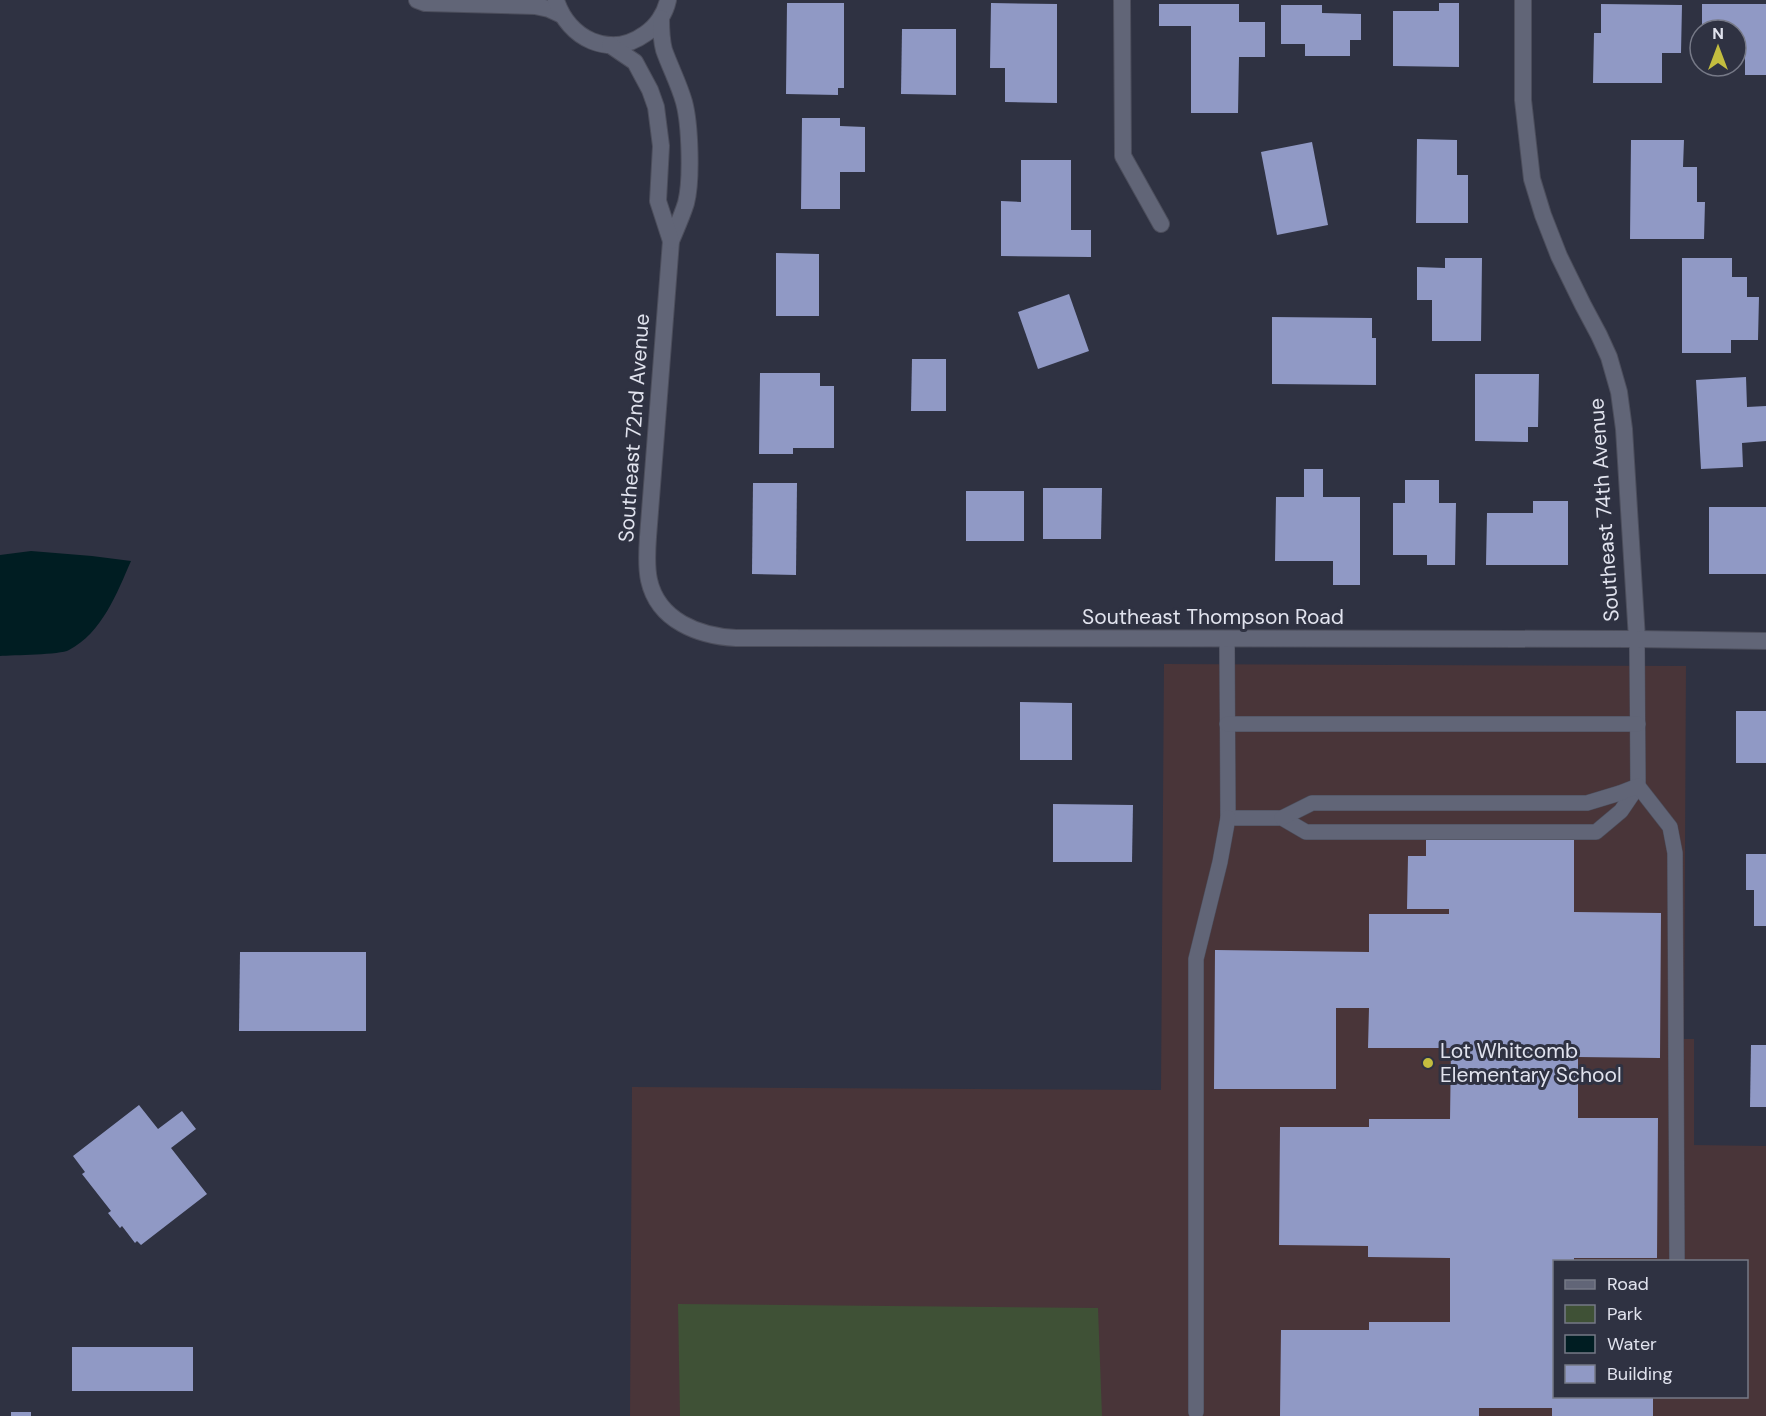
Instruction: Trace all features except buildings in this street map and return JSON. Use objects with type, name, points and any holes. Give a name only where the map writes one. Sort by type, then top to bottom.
[{"type":"street","points":[[417,0],[425,3],[559,8],[571,27],[582,36],[596,43],[610,45],[625,44],[652,30],[661,18],[668,0]]},
{"type":"street","points":[[1122,0],[1123,156],[1161,225]]},
{"type":"street","name":"Southeast 74th Avenue","points":[[1523,0],[1523,100],[1532,179],[1559,256],[1599,334],[1609,357],[1619,392],[1624,429],[1637,639]]},
{"type":"street","name":"Southeast 72nd Avenue","points":[[661,18],[664,50],[676,77],[684,104],[689,140],[686,201],[671,241],[647,551],[650,582],[654,595],[667,612]]},
{"type":"street","name":"Southeast 72nd Avenue","points":[[610,45],[634,62],[650,90],[656,107],[661,146],[658,201],[671,241]]},
{"type":"street","name":"Southeast Thompson Road","points":[[667,612],[677,621],[702,634],[736,638],[1766,641]]},
{"type":"lane","points":[[1196,1412],[1196,959],[1220,862],[1228,818],[1227,639]]},
{"type":"lane","points":[[1282,818],[1306,832],[1596,832],[1621,811],[1638,786],[1637,639]]},
{"type":"lane","points":[[1227,724],[1638,724]]},
{"type":"lane","points":[[1228,818],[1282,818],[1312,802],[1587,803],[1620,794],[1638,786]]},
{"type":"lane","points":[[1638,786],[1671,827],[1675,853],[1677,1260]]},
{"type":"shaded area","name":"Lot Whitcomb Elementary School","points":[[1164,664],[1686,666],[1684,1039],[1694,1039],[1694,1145],[1766,1146],[1766,1416],[630,1416],[632,1087],[1161,1090]]},
{"type":"green space","points":[[678,1304],[1098,1308],[1102,1416],[680,1416]]},
{"type":"water","points":[[31,551],[131,561],[107,611],[81,643],[64,652],[0,656],[0,555]]},
{"type":"place","name":"Lot Whitcomb Elementary School","points":[[1428,1063]]}]
